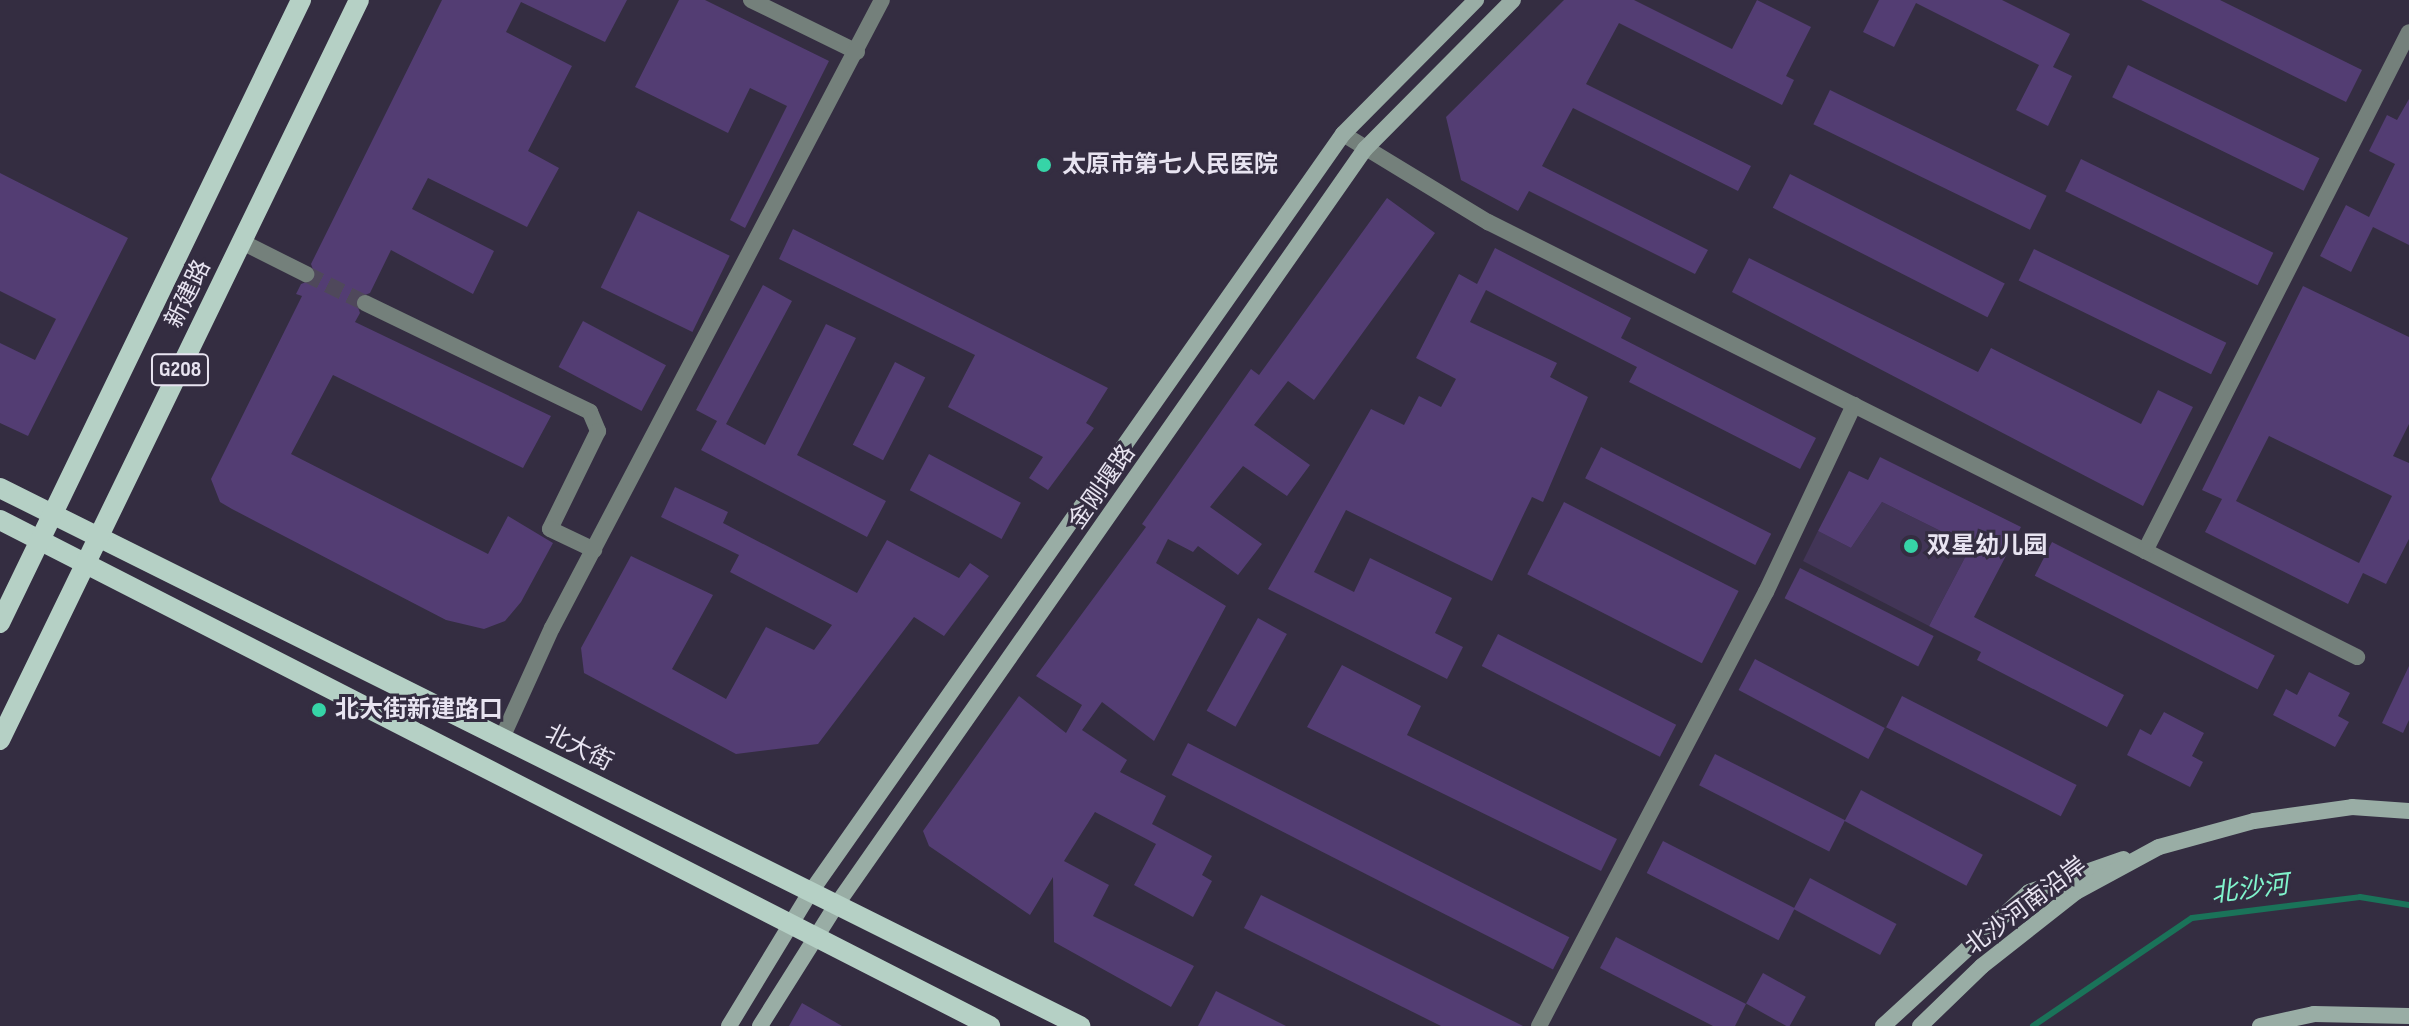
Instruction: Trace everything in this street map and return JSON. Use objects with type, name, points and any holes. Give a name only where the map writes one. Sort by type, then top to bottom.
[{"type":"main road","name":"新建路","points":[[0,623],[57,513],[301,0]]},
{"type":"main road","name":"新建路","points":[[0,740],[359,0]]},
{"type":"main road","points":[[729,1026],[810,893],[1343,134],[1476,0]]},
{"type":"main road","name":"金刚堰路","points":[[760,1026],[835,907],[1365,149],[1513,0]]},
{"type":"main road","name":"北大街","points":[[0,488],[57,513],[835,907],[1080,1026]]},
{"type":"main road","points":[[0,520],[788,927],[990,1026]]},
{"type":"main road","name":"北沙河南沿岸","points":[[1920,1026],[1982,966],[2076,892],[2159,847],[2254,821],[2352,807],[2409,811]]},
{"type":"main road","points":[[1883,1026],[2029,892],[2159,847]]},
{"type":"main road","points":[[2260,1026],[2314,1014],[2409,1016]]},
{"type":"street","points":[[751,0],[857,52]]},
{"type":"street","points":[[502,738],[594,550],[882,0]]},
{"type":"street","points":[[2145,551],[2409,32]]},
{"type":"street","points":[[1343,134],[1488,222],[2357,657]]},
{"type":"street","points":[[242,242],[306,274]]},
{"type":"street","points":[[365,303],[590,412],[598,431],[550,529],[594,550]]},
{"type":"street","points":[[1539,1026],[1745,633],[1854,405]]},
{"type":"shaded area","points":[[1882,502],[1971,546],[1929,626],[1803,561],[1818,531],[1851,548]]},
{"type":"building","points":[[442,0],[627,0],[605,42],[521,2],[506,32],[572,66],[528,151],[559,168],[527,227],[428,178],[412,209],[494,251],[473,294],[391,250],[370,293],[355,299],[360,313],[355,322],[551,416],[523,468],[333,375],[291,454],[488,554],[508,516],[553,543],[521,602],[505,621],[484,629],[446,620],[232,509],[220,502],[211,479],[302,296],[296,294],[301,284],[316,278],[311,264]]},
{"type":"building","points":[[679,0],[705,0],[829,61],[745,228],[730,220],[787,106],[750,88],[728,133],[635,87]]},
{"type":"building","points":[[1564,0],[1634,0],[1732,49],[1757,0],[1811,27],[1786,76],[1794,80],[1782,105],[1619,23],[1586,84],[1751,166],[1738,191],[1573,108],[1542,166],[1708,250],[1695,274],[1529,191],[1518,211],[1461,180],[1446,117]]},
{"type":"building","points":[[1879,0],[2002,0],[2070,34],[2053,67],[2072,76],[2048,126],[2016,110],[2039,65],[1916,3],[1894,47],[1863,32]]},
{"type":"building","points":[[2141,0],[2220,0],[2362,70],[2346,102]]},
{"type":"building","points":[[2128,65],[2319,158],[2304,191],[2112,97]]},
{"type":"building","points":[[1830,90],[2047,196],[2030,230],[1813,124]]},
{"type":"building","points":[[2409,99],[2409,245],[2373,227],[2351,272],[2320,256],[2346,205],[2369,217],[2395,164],[2369,151],[2387,115],[2397,120]]},
{"type":"building","points":[[2081,159],[2273,253],[2258,285],[2065,191]]},
{"type":"building","points":[[0,173],[128,238],[28,436],[0,423],[0,343],[35,360],[56,319],[0,291]]},
{"type":"building","points":[[1790,174],[2005,283],[1987,317],[1773,208]]},
{"type":"building","points":[[1387,198],[1435,233],[1314,400],[1288,381],[1254,425],[1310,465],[1287,496],[1243,466],[1210,507],[1262,544],[1238,575],[1198,546],[1193,552],[1168,539],[1156,563],[1226,606],[1154,741],[1102,702],[1082,730],[1127,760],[1120,772],[1166,796],[1152,824],[1212,856],[1202,875],[1212,881],[1193,917],[1134,885],[1156,844],[1095,812],[1064,861],[1109,885],[1093,916],[1194,966],[1171,1007],[1054,942],[1053,877],[1030,915],[929,846],[923,831],[1019,696],[1066,733],[1082,705],[1036,676],[1146,527],[1142,524],[1251,369],[1259,375]]},
{"type":"building","points":[[638,211],[730,256],[692,332],[601,287]]},
{"type":"building","points":[[793,229],[1108,388],[1086,423],[1094,428],[1048,490],[1029,478],[1043,457],[948,407],[975,355],[779,259]]},
{"type":"building","points":[[1495,248],[1631,318],[1621,338],[1816,438],[1800,469],[1629,382],[1637,367],[1486,290],[1470,322],[1557,363],[1550,377],[1588,397],[1543,502],[1532,497],[1492,581],[1346,510],[1314,572],[1354,592],[1370,558],[1452,598],[1435,633],[1463,647],[1447,679],[1268,589],[1371,409],[1404,425],[1419,396],[1441,407],[1456,379],[1416,358],[1459,274],[1477,284]]},
{"type":"building","points":[[2034,249],[2226,343],[2211,374],[2019,280]]},
{"type":"building","points":[[1749,258],[1978,372],[1991,348],[2141,424],[2158,390],[2193,407],[2143,506],[1732,292]]},
{"type":"building","points":[[763,285],[792,301],[726,424],[765,445],[826,324],[856,338],[797,455],[886,501],[867,537],[701,450],[717,421],[696,410]]},
{"type":"building","points":[[2303,286],[2409,337],[2409,424],[2393,456],[2409,463],[2409,539],[2386,584],[2363,573],[2348,604],[2205,532],[2222,499],[2202,490]],"holes":[[[2269,436],[2392,496],[2359,563],[2236,501]]]},
{"type":"building","points":[[583,321],[666,365],[642,411],[559,367]]},
{"type":"building","points":[[895,362],[925,377],[883,460],[853,445]]},
{"type":"building","points":[[1601,447],[1771,534],[1755,565],[1585,478]]},
{"type":"building","points":[[929,454],[1021,503],[1002,539],[910,490]]},
{"type":"building","points":[[1880,457],[2021,527],[1974,617],[2124,695],[2107,727],[1977,660],[1981,652],[1929,626],[1971,546],[1882,502],[1851,548],[1818,531],[1849,471],[1868,480]]},
{"type":"building","points":[[675,487],[728,512],[723,523],[857,593],[887,540],[959,578],[970,563],[989,576],[944,636],[914,617],[818,744],[736,754],[584,673],[581,648],[631,556],[713,595],[672,669],[726,699],[766,627],[814,650],[832,625],[730,572],[739,555],[661,517]]},
{"type":"building","points":[[1564,502],[1739,591],[1702,663],[1527,574]]},
{"type":"building","points":[[2052,542],[2275,655],[2257,689],[2035,576]]},
{"type":"building","points":[[1800,568],[1934,636],[1918,666],[1785,598]]},
{"type":"building","points":[[1258,618],[1287,634],[1235,727],[1207,711]]},
{"type":"building","points":[[1498,634],[1676,725],[1660,757],[1482,666]]},
{"type":"building","points":[[1755,659],[1885,728],[1868,759],[1739,690]]},
{"type":"building","points":[[1342,665],[1421,706],[1407,735],[1617,839],[1601,871],[1307,727]]},
{"type":"building","points":[[2409,666],[2409,720],[2403,733],[2382,723]]},
{"type":"building","points":[[2309,672],[2350,693],[2338,716],[2349,722],[2335,747],[2273,715],[2286,689],[2297,695]]},
{"type":"building","points":[[1902,696],[2077,785],[2061,816],[1886,727]]},
{"type":"building","points":[[2164,712],[2204,733],[2192,756],[2203,762],[2190,787],[2127,755],[2140,729],[2151,735]]},
{"type":"building","points":[[1188,743],[1569,937],[1553,969],[1172,775]]},
{"type":"building","points":[[1715,754],[1845,820],[1829,851],[1699,785]]},
{"type":"building","points":[[1861,790],[1983,855],[1966,886],[1845,821]]},
{"type":"building","points":[[1663,841],[1795,908],[1779,940],[1647,873]]},
{"type":"building","points":[[1810,878],[1897,924],[1880,955],[1794,909]]},
{"type":"building","points":[[1261,895],[1523,1026],[1441,1026],[1244,928]]},
{"type":"building","points":[[1616,937],[1746,1004],[1735,1026],[1713,1026],[1600,968]]},
{"type":"building","points":[[1763,973],[1806,997],[1790,1026],[1746,1004]]},
{"type":"building","points":[[1216,991],[1286,1026],[1198,1026]]},
{"type":"building","points":[[802,1003],[842,1026],[789,1026]]},
{"type":"waterway","name":"北沙河","points":[[2033,1026],[2192,918],[2360,897],[2409,905]]},
{"type":"tunnel","points":[[306,274],[365,303]]},
{"type":"place","name":"太原市第七人民医院","points":[[1044,165]]},
{"type":"place","name":"双星幼儿园","points":[[1911,546]]},
{"type":"place","name":"北大街新建路口","points":[[319,710]]}]
